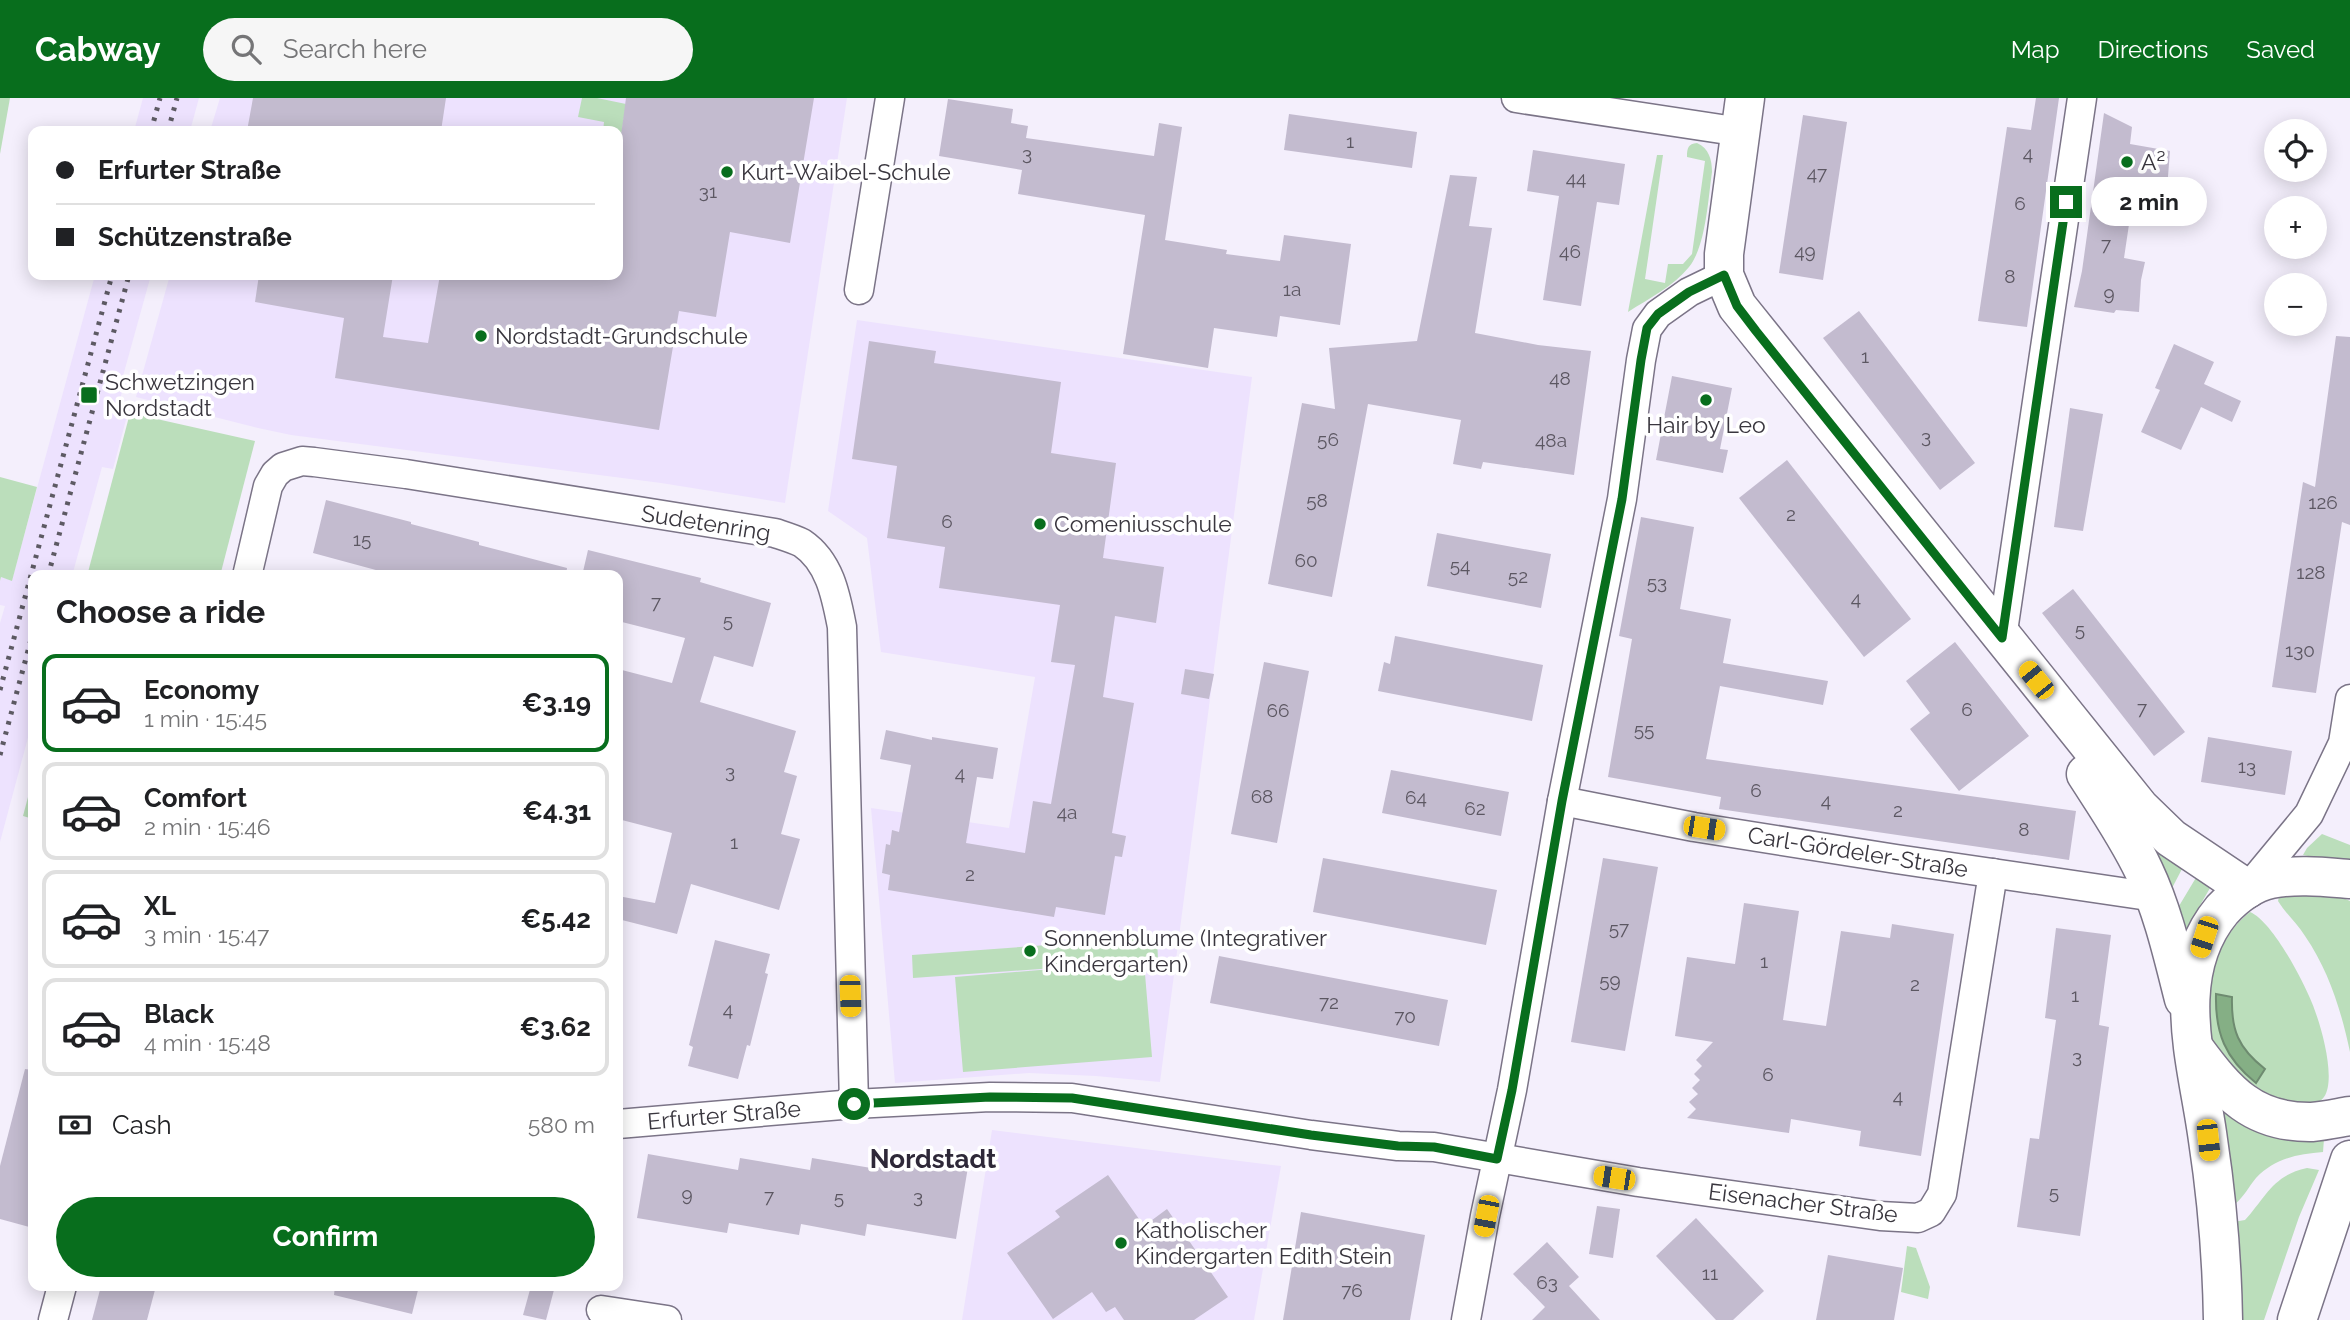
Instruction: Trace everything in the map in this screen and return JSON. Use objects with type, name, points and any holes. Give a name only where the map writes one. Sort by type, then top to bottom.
[{"type":"main road","points":[[1743,115],[1724,254],[1724,275],[1737,306],[2140,808],[2171,838],[2246,889]]},
{"type":"main road","points":[[2002,638],[2145,871],[2155,897],[2192,1034],[2218,1080],[2252,1109],[2278,1119],[2314,1122],[2350,1116]]},
{"type":"main road","points":[[2223,1320],[2211,1166],[2192,1034],[2190,993],[2195,962],[2204,937],[2230,902],[2246,889],[2269,880],[2300,876],[2350,879]]},
{"type":"main road","points":[[2302,1303],[2350,1160]]},
{"type":"street","points":[[859,290],[890,98]]},
{"type":"street","points":[[1516,98],[1743,115]]},
{"type":"street","points":[[2002,638],[2082,98]]},
{"type":"street","points":[[1466,1320],[1512,1090],[1562,801],[1622,499],[1647,328],[1658,314],[1689,292],[1724,275]]},
{"type":"street","name":"Sudetenring","points":[[248,570],[268,486],[283,467],[302,461],[406,474],[775,533],[802,543],[824,565],[836,596],[842,627],[854,1104]]},
{"type":"street","points":[[2246,889],[2309,814],[2343,743],[2350,699]]},
{"type":"street","points":[[2343,743],[2350,778]]},
{"type":"street","name":"Carl-Gördeler-Straße","points":[[1562,801],[1694,827],[2155,897]]},
{"type":"street","name":"Eisenacher Straße","points":[[1497,1159],[1880,1216],[1917,1218],[1931,1212],[1942,1194],[1993,873]]},
{"type":"street","name":"Erfurter Straße","points":[[623,1124],[854,1104],[990,1097],[1072,1098],[1311,1135],[1398,1146],[1434,1147],[1497,1159]]},
{"type":"street","points":[[53,1320],[61,1291]]},
{"type":"street","points":[[601,1306],[667,1320]]},
{"type":"shaded area","points":[[0,98],[10,98],[0,154]]},
{"type":"shaded area","points":[[143,98],[199,98],[191,126],[135,126]]},
{"type":"shaded area","name":"Nordstadt-Grundschule","points":[[220,98],[847,98],[785,503],[661,483],[291,435],[136,397],[169,280],[623,280],[623,126],[212,126]]},
{"type":"shaded area","points":[[582,98],[626,104],[623,126],[604,126],[604,122],[578,117]]},
{"type":"shaded area","points":[[1697,143],[1709,155],[1712,172],[1705,222],[1695,258],[1676,280],[1628,312],[1657,155],[1663,155],[1645,279],[1665,283],[1668,264],[1683,264],[1692,254],[1705,161],[1687,157],[1687,154],[1690,145]]},
{"type":"shaded area","points":[[94,280],[150,280],[123,376],[117,409],[128,412],[113,469],[102,467],[74,570],[28,570],[28,738],[0,842],[0,623],[5,606],[0,605],[0,581],[1,577],[12,580]]},
{"type":"shaded area","points":[[857,320],[1252,377],[1160,1082],[1029,1073],[895,1083],[871,808],[1009,828],[1035,677],[881,652],[867,538],[828,511]]},
{"type":"shaded area","points":[[130,413],[255,441],[222,570],[89,570]]},
{"type":"shaded area","points":[[0,477],[37,487],[12,581],[1,577],[0,581]]},
{"type":"shaded area","points":[[28,797],[28,818],[23,816]]},
{"type":"shaded area","points":[[2322,834],[2350,845],[2350,864],[2303,855]]},
{"type":"shaded area","points":[[2156,848],[2183,867],[2171,890],[2155,851]]},
{"type":"shaded area","points":[[2197,876],[2210,885],[2210,888],[2187,928],[2183,928],[2176,908]]},
{"type":"shaded area","points":[[2336,895],[2350,901],[2350,1052],[2338,1006],[2321,963],[2302,931],[2278,901],[2279,897]]},
{"type":"shaded area","points":[[2250,912],[2268,927],[2286,952],[2308,993],[2319,1023],[2329,1077],[2324,1097],[2312,1105],[2290,1103],[2249,1089],[2223,1061],[2211,1035],[2208,998],[2217,960],[2230,934]]},
{"type":"shaded area","points":[[1157,937],[1158,960],[1144,962],[1152,1057],[963,1072],[955,977],[1125,963],[913,978],[912,955]]},
{"type":"shaded area","points":[[2216,994],[2232,997],[2233,1019],[2238,1038],[2248,1054],[2265,1069],[2256,1083],[2245,1074],[2224,1044],[2217,1021]]},
{"type":"shaded area","points":[[2225,1111],[2324,1139],[2323,1152],[2296,1156],[2271,1166],[2256,1178],[2235,1204],[2222,1113]]},
{"type":"shaded area","name":"Katholischer Kindergarten Edith Stein","points":[[992,1130],[1281,1166],[1254,1320],[962,1320]]},
{"type":"shaded area","points":[[2307,1168],[2319,1170],[2299,1217],[2264,1320],[2240,1320],[2233,1222],[2245,1220],[2278,1181],[2295,1171]]},
{"type":"shaded area","points":[[1907,1246],[1916,1248],[1930,1287],[1928,1299],[1901,1292]]},
{"type":"building","points":[[253,98],[446,98],[442,126],[248,126]]},
{"type":"building","points":[[626,98],[814,98],[790,243],[730,232],[716,317],[679,311],[659,430],[335,378],[344,318],[255,302],[258,280],[392,280],[383,337],[428,343],[439,280],[623,280],[622,126]]},
{"type":"building","points":[[2036,98],[2059,98],[2027,327],[1978,321],[2007,127],[2031,130]]},
{"type":"building","points":[[948,99],[1013,109],[1011,123],[1028,126],[1026,138],[1154,156],[1159,123],[1182,127],[1165,240],[1227,250],[1226,254],[1280,261],[1284,235],[1351,244],[1340,325],[1280,316],[1277,337],[1214,328],[1208,368],[1123,354],[1145,215],[1018,194],[1022,170],[939,156]]},
{"type":"building","points":[[2104,113],[2132,127],[2130,144],[2170,151],[2167,189],[2135,184],[2124,258],[2145,262],[2139,312],[2116,310],[2114,313],[2074,307],[2082,271]]},
{"type":"building","points":[[1289,114],[1417,132],[1412,168],[1284,150]]},
{"type":"building","points":[[1803,115],[1847,122],[1823,280],[1779,273]]},
{"type":"building","points":[[1533,150],[1625,164],[1619,205],[1597,202],[1581,306],[1543,300],[1559,196],[1527,191]]},
{"type":"building","points":[[1450,175],[1477,177],[1469,226],[1492,228],[1475,333],[1538,345],[1591,351],[1574,475],[1483,462],[1481,469],[1453,464],[1461,420],[1368,404],[1332,597],[1268,584],[1302,403],[1335,409],[1329,348],[1417,341]]},
{"type":"building","points":[[1859,311],[1975,463],[1940,490],[1823,338]]},
{"type":"building","points":[[2336,336],[2350,337],[2350,525],[2342,522],[2316,693],[2272,687],[2303,482],[2315,487]]},
{"type":"building","points":[[869,341],[936,351],[934,363],[1061,382],[1051,453],[1116,463],[1103,558],[1164,567],[1156,623],[1115,616],[1103,697],[1134,703],[1112,833],[1126,836],[1122,857],[1115,856],[1105,915],[1056,907],[1054,917],[888,890],[890,875],[882,873],[886,844],[890,845],[892,830],[899,832],[911,765],[880,759],[886,730],[932,740],[932,737],[998,748],[993,779],[977,777],[966,843],[1025,853],[1033,801],[1051,804],[1075,665],[1051,662],[1060,605],[939,588],[945,547],[887,538],[897,466],[852,459]]},
{"type":"building","points":[[2174,344],[2214,362],[2204,384],[2241,401],[2232,422],[2201,407],[2181,450],[2141,432],[2160,390],[2155,388]]},
{"type":"building","points":[[1672,376],[1732,388],[1720,449],[1728,450],[1723,473],[1656,460]]},
{"type":"building","points":[[2070,408],[2103,414],[2083,531],[2054,527]]},
{"type":"building","points":[[1787,460],[1911,619],[1864,657],[1739,498]]},
{"type":"building","points":[[326,500],[567,568],[376,570],[313,553]]},
{"type":"building","points":[[1641,517],[1694,527],[1680,609],[1731,619],[1723,663],[1828,681],[1823,705],[1720,686],[1706,759],[2076,811],[2069,860],[1719,809],[1721,797],[1608,777],[1632,639],[1619,636]]},
{"type":"building","points":[[1437,533],[1551,554],[1541,608],[1427,586]]},
{"type":"building","points":[[588,550],[701,578],[700,582],[771,603],[753,667],[714,656],[700,702],[796,731],[784,772],[797,776],[781,834],[800,839],[779,910],[691,884],[677,934],[623,920],[623,897],[655,903],[672,833],[623,820],[623,670],[672,683],[685,638],[623,622],[623,570],[583,570]]},
{"type":"building","points":[[2073,589],[2185,732],[2154,756],[2042,613]]},
{"type":"building","points":[[1395,636],[1543,665],[1532,721],[1378,691],[1384,662],[1390,664]]},
{"type":"building","points":[[1955,642],[2029,736],[1959,791],[1910,729],[1930,713],[1906,681]]},
{"type":"building","points":[[1264,662],[1309,671],[1277,843],[1231,834]]},
{"type":"building","points":[[1185,669],[1214,674],[1209,699],[1181,694]]},
{"type":"building","points":[[2208,737],[2292,751],[2285,795],[2201,782]]},
{"type":"building","points":[[1391,770],[1509,792],[1501,836],[1382,813]]},
{"type":"building","points":[[1323,858],[1497,890],[1486,945],[1313,912]]},
{"type":"building","points":[[1603,858],[1658,867],[1625,1051],[1571,1042]]},
{"type":"building","points":[[1744,903],[1799,911],[1783,1020],[1826,1026],[1841,931],[1890,938],[1892,924],[1954,934],[1921,1156],[1859,1146],[1861,1131],[1791,1119],[1789,1133],[1687,1118],[1696,1109],[1689,1102],[1698,1094],[1692,1088],[1700,1080],[1694,1074],[1702,1066],[1696,1060],[1713,1042],[1675,1036],[1687,957],[1735,964]]},
{"type":"building","points":[[2056,928],[2111,935],[2099,1025],[2109,1027],[2080,1236],[2017,1227],[2030,1138],[2039,1139],[2056,1020],[2045,1018]]},
{"type":"building","points":[[715,940],[770,954],[765,973],[768,974],[750,1046],[747,1045],[738,1079],[688,1066],[693,1047],[689,1045]]},
{"type":"building","points":[[1219,956],[1448,1000],[1439,1046],[1210,1003]]},
{"type":"building","points":[[25,1069],[28,1069],[28,1227],[0,1219],[0,1166]]},
{"type":"building","points":[[880,1151],[968,1167],[956,1239],[867,1224],[865,1236],[801,1224],[799,1235],[729,1223],[727,1233],[637,1218],[648,1154],[738,1170],[740,1158],[810,1170],[812,1158],[877,1169]]},
{"type":"building","points":[[1108,1175],[1144,1226],[1167,1209],[1228,1297],[1194,1320],[1124,1320],[1115,1307],[1106,1312],[1092,1292],[1053,1319],[1007,1253],[1060,1217],[1055,1211]]},
{"type":"building","points":[[1597,1206],[1620,1209],[1613,1258],[1589,1254]]},
{"type":"building","points":[[1301,1212],[1425,1235],[1410,1320],[1283,1320]]},
{"type":"building","points":[[1696,1218],[1764,1291],[1733,1320],[1716,1320],[1656,1256]]},
{"type":"building","points":[[1547,1242],[1579,1277],[1569,1286],[1600,1320],[1532,1320],[1545,1307],[1513,1274]]},
{"type":"building","points":[[1828,1255],[1903,1268],[1894,1320],[1816,1320]]},
{"type":"building","points":[[100,1291],[155,1291],[147,1320],[92,1320]]},
{"type":"building","points":[[334,1291],[418,1291],[412,1314],[334,1295]]},
{"type":"building","points":[[530,1291],[554,1291],[546,1320],[523,1315]]},
{"type":"railway","points":[[152,126],[160,98]]},
{"type":"railway","points":[[169,126],[177,98]]},
{"type":"railway","points":[[32,570],[111,280]]},
{"type":"railway","points":[[50,570],[128,280]]},
{"type":"railway","points":[[0,690],[28,586]]},
{"type":"railway","points":[[0,755],[28,651]]},
{"type":"place","name":"A²","points":[[2127,162]]},
{"type":"place","name":"Kurt-Waibel-Schule","points":[[727,172]]},
{"type":"place","name":"Nordstadt-Grundschule","points":[[481,336]]},
{"type":"place","name":"Schwetzingen Nordstadt","points":[[89,395]]},
{"type":"place","name":"Hair by Leo","points":[[1706,400]]},
{"type":"place","name":"Comeniusschule","points":[[1040,524]]},
{"type":"place","name":"Sonnenblume (Integrativer Kindergarten)","points":[[1030,951]]},
{"type":"place","name":"Katholischer Kindergarten Edith Stein","points":[[1121,1243]]},
{"type":"district","name":"Nordstadt","points":[[933,1159]]},
{"type":"route","points":[[854,1104],[990,1097],[1072,1098],[1311,1135],[1398,1146],[1434,1147],[1497,1159],[1512,1090],[1572,747],[1622,499],[1647,328],[1658,314],[1689,292],[1724,275],[1737,306],[1756,331],[2002,638],[2066,202]]}]
